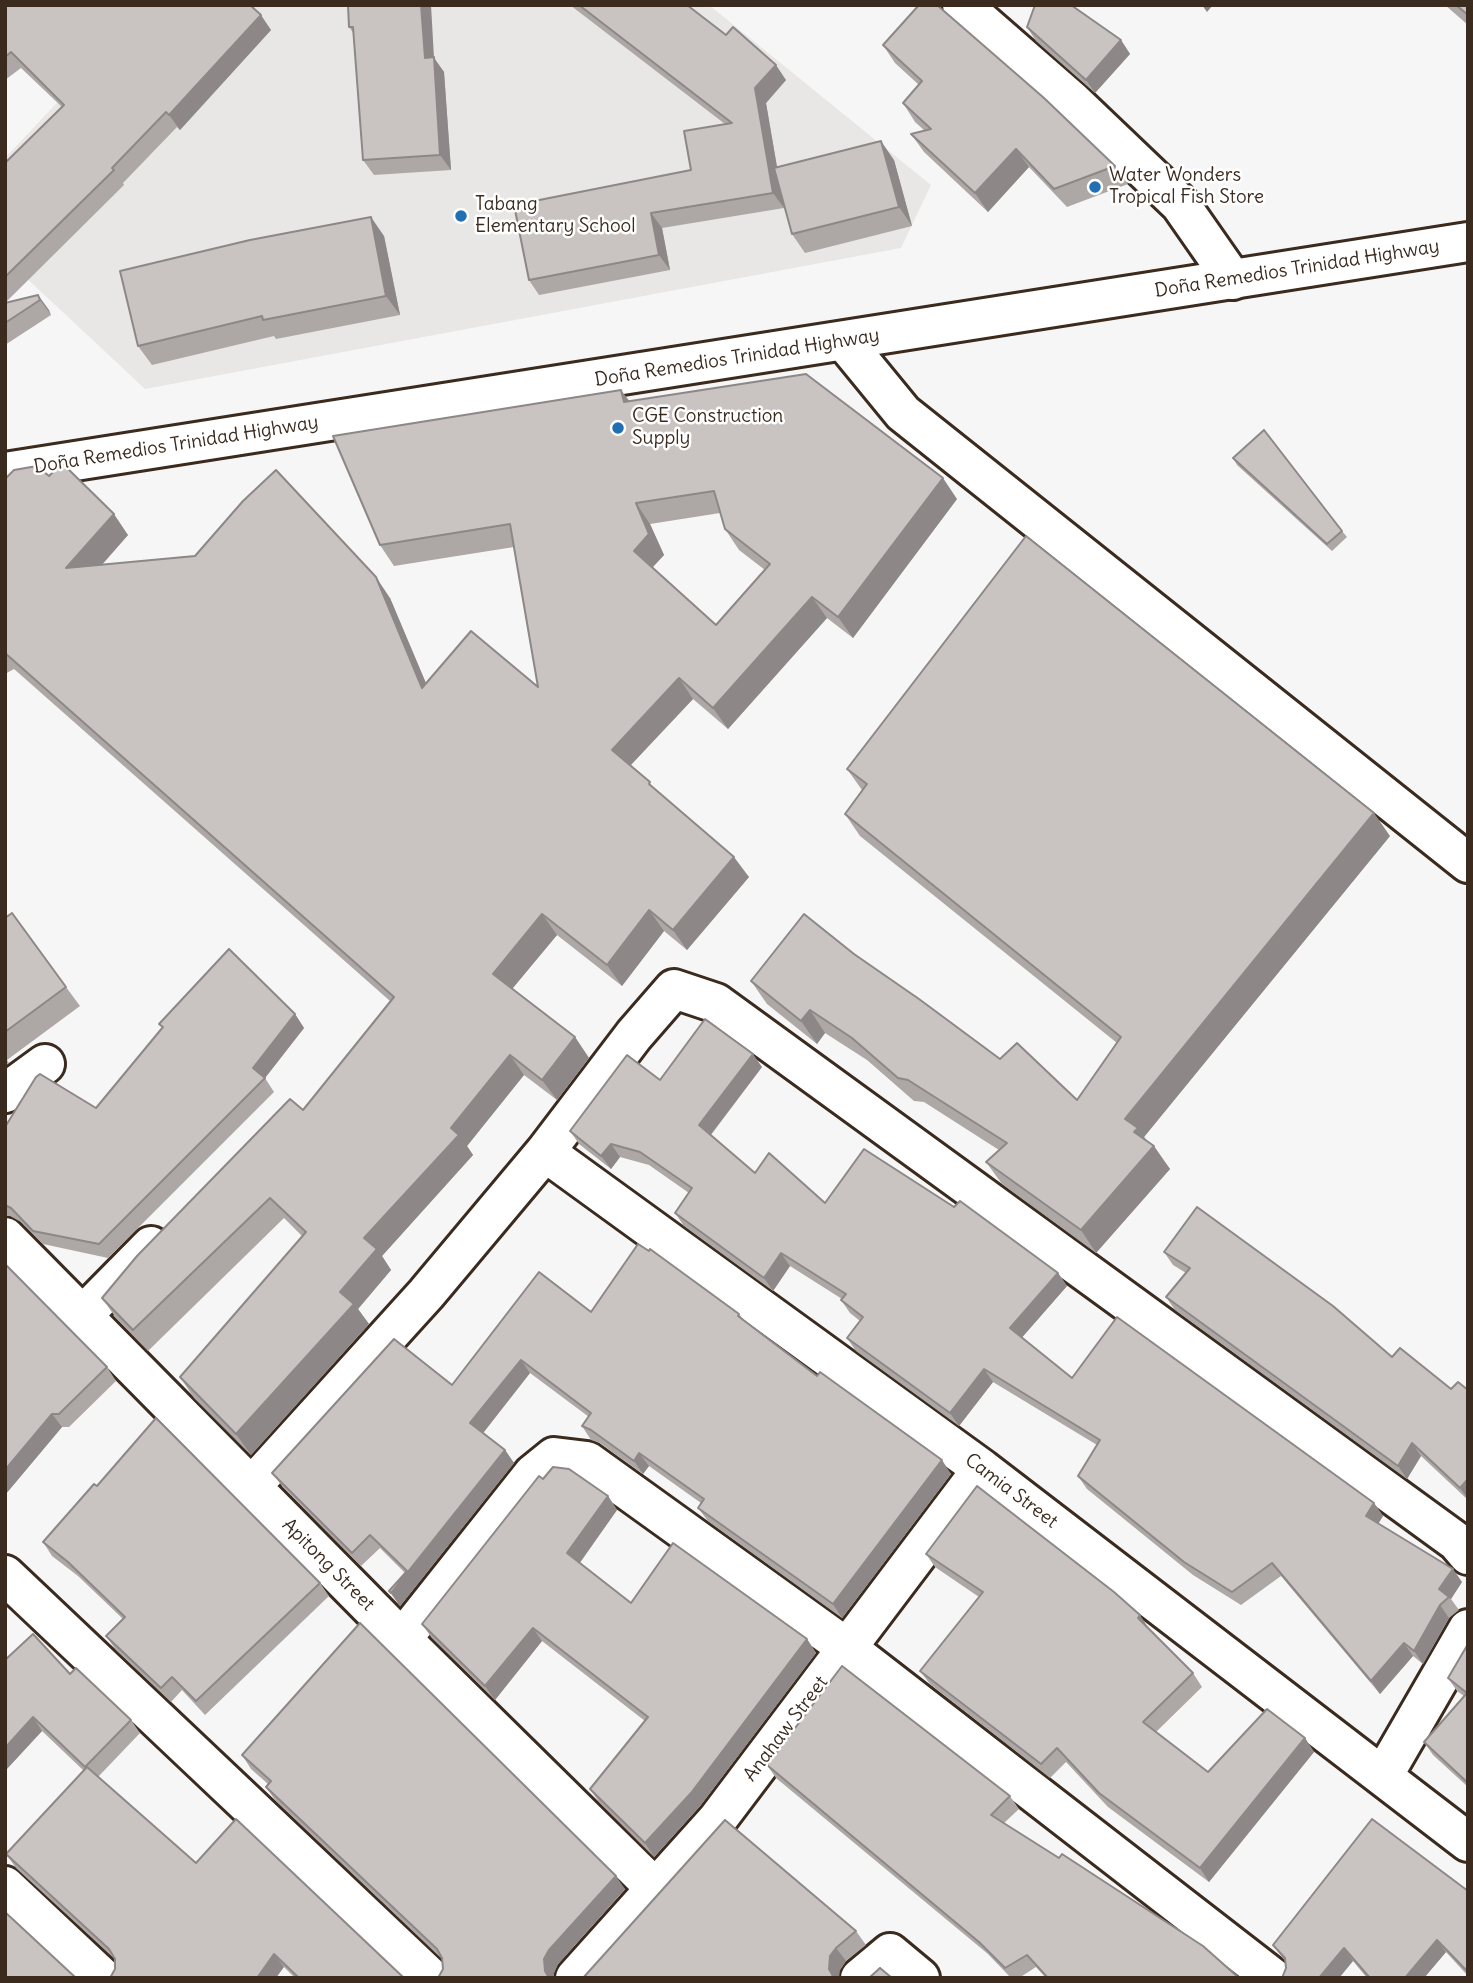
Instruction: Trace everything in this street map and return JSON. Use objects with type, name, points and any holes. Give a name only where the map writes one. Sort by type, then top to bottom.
[{"type":"main road","points":[[962,5],[1071,100],[1180,204],[1233,280]]},
{"type":"main road","name":"Doña Remedios Trinidad Highway","points":[[5,472],[1468,242]]},
{"type":"main road","points":[[844,341],[903,413],[1468,863]]},
{"type":"main road","points":[[251,1487],[426,1294],[545,1152],[634,1035],[674,989],[716,1003],[1457,1542],[1468,1555]]},
{"type":"main road","points":[[5,1093],[45,1064]]},
{"type":"main road","name":"Camia Street","points":[[545,1152],[982,1469],[1468,1842]]},
{"type":"main road","points":[[83,1315],[179,1217]]},
{"type":"main road","name":"Apitong Street","points":[[5,1237],[402,1639],[655,1888]]},
{"type":"main road","points":[[402,1639],[533,1474],[555,1458],[587,1461],[847,1648],[1273,1978]]},
{"type":"main road","name":"Anahaw Street","points":[[575,1978],[717,1821],[982,1469]]},
{"type":"main road","points":[[5,1575],[431,1978]]},
{"type":"main road","points":[[1383,1776],[1468,1629]]},
{"type":"main road","points":[[5,1886],[103,1978]]},
{"type":"main road","points":[[860,1978],[890,1953],[920,1978]]},
{"type":"shaded area","name":"Tabang Elementary School","points":[[149,5],[709,5],[931,185],[901,248],[145,389],[5,258],[5,158]]},
{"type":"building","points":[[5,5],[250,5],[261,15],[169,115],[166,112],[112,168],[114,170],[5,277],[5,163],[64,105],[11,52],[5,57]]},
{"type":"building","points":[[348,5],[421,5],[425,58],[434,57],[440,155],[363,160],[353,27],[349,27]]},
{"type":"building","points":[[579,5],[687,5],[726,35],[733,27],[776,65],[755,88],[773,193],[651,213],[659,255],[529,280],[514,205],[691,170],[684,131],[732,123]]},
{"type":"building","points":[[919,5],[937,5],[1044,98],[1115,166],[1054,189],[1016,149],[975,193],[911,134],[931,129],[903,103],[922,81],[883,45]]},
{"type":"building","points":[[1035,5],[1071,5],[1121,40],[1086,80],[1027,27]]},
{"type":"building","points":[[1456,5],[1468,5],[1468,15]]},
{"type":"building","points":[[881,141],[899,207],[792,234],[774,168]]},
{"type":"building","points":[[371,217],[386,296],[263,320],[262,316],[138,346],[120,271],[250,240]]},
{"type":"building","points":[[38,295],[40,300],[5,323],[5,303]]},
{"type":"building","points":[[806,374],[943,478],[838,617],[812,597],[713,708],[679,678],[612,750],[734,857],[673,930],[649,910],[607,965],[542,914],[493,974],[575,1037],[542,1080],[510,1055],[451,1128],[459,1135],[364,1238],[377,1249],[340,1292],[354,1304],[236,1434],[180,1377],[306,1232],[270,1198],[133,1330],[102,1298],[137,1256],[290,1099],[303,1110],[394,997],[5,653],[5,479],[14,470],[37,466],[49,476],[62,463],[114,514],[66,568],[195,556],[243,501],[276,470],[376,577],[422,688],[471,631],[538,687],[510,524],[380,545],[333,436],[621,390],[624,402]],"holes":[[[714,491],[725,529],[770,564],[716,625],[634,551],[649,534],[636,503]]]},
{"type":"building","points":[[1264,430],[1342,531],[1327,544],[1233,458]]},
{"type":"building","points":[[1026,536],[1374,813],[1125,1119],[1138,1128],[1134,1132],[1154,1146],[1081,1230],[986,1162],[1007,1143],[908,1080],[898,1078],[852,1038],[810,1010],[801,1021],[751,981],[804,914],[854,954],[1000,1059],[1017,1043],[1077,1100],[1121,1037],[845,814],[867,784],[847,769]]},
{"type":"building","points":[[12,913],[66,987],[5,1032],[5,918]]},
{"type":"building","points":[[229,949],[295,1014],[253,1068],[265,1078],[99,1244],[33,1231],[5,1205],[5,1127],[36,1077],[40,1074],[96,1108],[163,1027],[159,1024]]},
{"type":"building","points":[[705,1019],[753,1054],[699,1125],[755,1173],[769,1153],[825,1203],[864,1149],[954,1207],[960,1201],[1058,1273],[1010,1328],[1072,1378],[1117,1317],[1374,1503],[1366,1516],[1453,1569],[1439,1589],[1449,1597],[1440,1605],[1414,1651],[1404,1643],[1371,1681],[1272,1563],[1232,1592],[1184,1562],[1078,1476],[1100,1440],[984,1369],[950,1413],[847,1338],[863,1317],[841,1300],[846,1294],[781,1253],[764,1278],[675,1213],[692,1188],[640,1152],[611,1144],[601,1156],[570,1131],[627,1055],[660,1080]]},
{"type":"building","points":[[1197,1207],[1333,1306],[1392,1357],[1400,1348],[1451,1389],[1458,1382],[1468,1390],[1468,1479],[1460,1488],[1412,1443],[1398,1466],[1166,1297],[1190,1268],[1164,1252]]},
{"type":"building","points":[[638,1244],[649,1251],[650,1249],[739,1314],[738,1316],[817,1376],[820,1372],[942,1460],[833,1604],[698,1508],[704,1499],[639,1453],[634,1461],[582,1426],[591,1413],[521,1360],[470,1423],[505,1450],[391,1593],[389,1591],[407,1571],[370,1535],[352,1553],[272,1473],[394,1339],[452,1385],[539,1272],[591,1312]]},
{"type":"building","points":[[5,1264],[107,1367],[59,1414],[52,1414],[5,1470]]},
{"type":"building","points":[[156,1418],[320,1583],[196,1701],[172,1677],[161,1688],[106,1636],[125,1617],[68,1562],[43,1542],[94,1484],[97,1486]]},
{"type":"building","points":[[553,1467],[569,1469],[608,1496],[567,1553],[631,1603],[673,1543],[807,1639],[691,1793],[645,1843],[590,1789],[648,1717],[533,1628],[485,1686],[422,1624],[539,1476],[543,1479]]},
{"type":"building","points":[[977,1486],[1114,1592],[1140,1615],[1138,1618],[1193,1673],[1143,1722],[1208,1772],[1267,1709],[1305,1738],[1200,1868],[1099,1793],[1057,1748],[1041,1764],[920,1671],[983,1592],[926,1554]]},
{"type":"building","points":[[360,1623],[616,1876],[549,1950],[544,1959],[549,1978],[438,1978],[443,1969],[442,1958],[437,1949],[266,1787],[271,1781],[242,1755]]},
{"type":"building","points":[[33,1634],[70,1674],[76,1668],[131,1720],[85,1767],[33,1717],[5,1748],[5,1660]]},
{"type":"building","points":[[1468,1644],[1468,1783],[1424,1742],[1467,1693],[1448,1678]]},
{"type":"building","points":[[842,1666],[1010,1796],[991,1815],[1059,1858],[1062,1854],[1203,1946],[1239,1978],[1048,1978],[1027,1955],[1005,1968],[979,1942],[767,1765]]},
{"type":"building","points":[[87,1767],[196,1863],[236,1819],[404,1978],[299,1978],[274,1954],[257,1978],[110,1978],[115,1969],[115,1959],[109,1949],[6,1854]]},
{"type":"building","points":[[1372,1819],[1468,1891],[1468,1972],[1437,1940],[1405,1978],[1370,1978],[1344,1948],[1319,1978],[1282,1978],[1286,1968],[1285,1958],[1273,1945]]},
{"type":"building","points":[[725,1820],[856,1931],[830,1956],[829,1969],[834,1978],[583,1978]]},
{"type":"building","points":[[5,1912],[76,1978],[5,1978]]},
{"type":"building","points":[[880,1968],[892,1978],[869,1978]]},
{"type":"place","name":"Water Wonders Tropical Fish Store","points":[[1095,187]]},
{"type":"place","name":"Tabang Elementary School","points":[[461,216]]},
{"type":"place","name":"CGE Construction Supply","points":[[618,428]]}]
